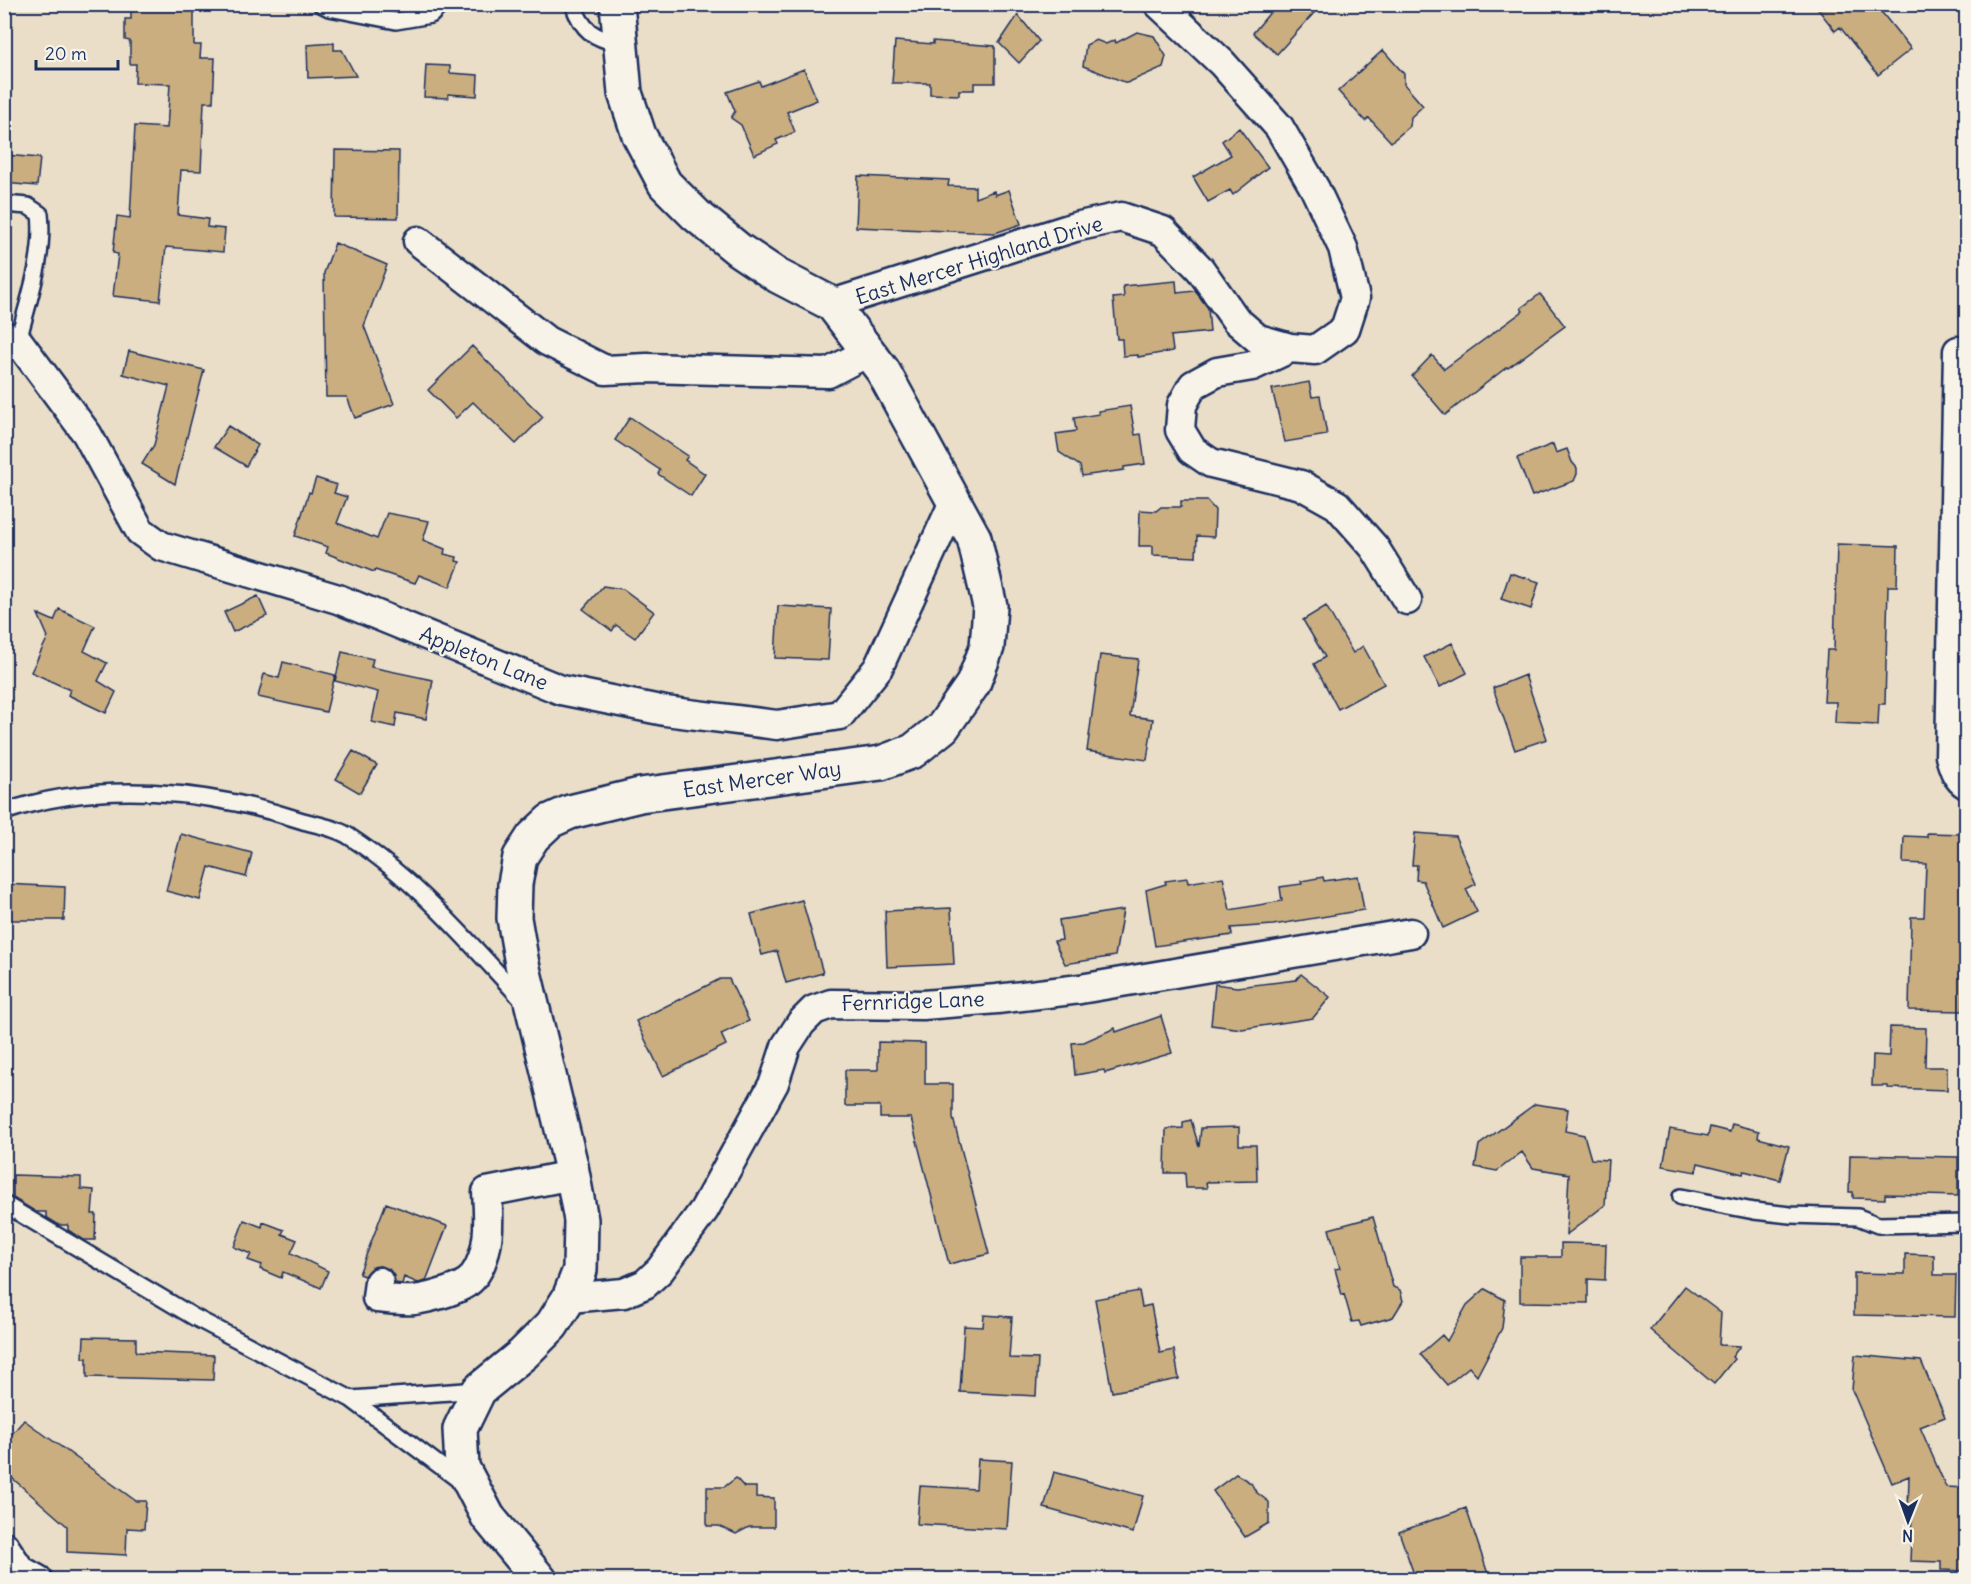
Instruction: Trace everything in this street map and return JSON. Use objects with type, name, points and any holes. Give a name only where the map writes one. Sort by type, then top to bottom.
[{"type":"street","name":"East Mercer Way","points":[[540,1580],[488,1517],[462,1467],[460,1430],[479,1390],[523,1354],[552,1325],[569,1298],[580,1270],[581,1220],[573,1175],[514,918],[515,884],[520,857],[532,837],[550,821],[570,813],[640,795],[881,763],[913,751],[943,727],[973,684],[987,647],[990,606],[974,538],[883,371],[832,304],[777,276],[739,250],[696,215],[665,184],[639,135],[626,93],[617,4]]},
{"type":"street","name":"East Mercer Highland Drive","points":[[832,304],[1075,227],[1121,218],[1163,231],[1200,269],[1236,320],[1258,339],[1290,348],[1315,350],[1346,329],[1355,298],[1343,248],[1315,189],[1279,127],[1222,63],[1159,4]]},
{"type":"street","points":[[418,241],[547,341],[604,370],[647,368],[828,373],[868,352]]},
{"type":"street","name":"Appleton Lane","points":[[11,339],[87,434],[140,531],[161,546],[338,599],[561,690],[664,711],[777,725],[840,715],[878,668],[954,502]]},
{"type":"street","name":"East Mercer Highland Drive","points":[[1290,348],[1252,366],[1217,372],[1193,385],[1182,405],[1180,430],[1192,450],[1210,462],[1301,485],[1337,505],[1374,547],[1407,600]]},
{"type":"street","points":[[1958,351],[1950,756],[1953,768],[1964,782]]},
{"type":"street","name":"Fernridge Lane","points":[[569,1298],[624,1293],[645,1284],[660,1270],[704,1210],[774,1083],[786,1046],[801,1023],[814,1010],[831,1004],[923,1005],[1080,989],[1411,933]]},
{"type":"street","points":[[378,1282],[377,1298],[413,1300],[453,1290],[472,1279],[484,1255],[489,1219],[487,1192],[573,1175]]},
{"type":"street","points":[[4,1546],[20,1570],[38,1580]]},
{"type":"lane","points":[[321,4],[328,8],[396,21],[431,15],[442,4]]},
{"type":"lane","points":[[573,4],[578,18],[597,38],[620,44]]},
{"type":"lane","points":[[4,204],[28,206],[40,214],[42,228],[40,248],[11,339]]},
{"type":"lane","points":[[4,812],[33,802],[116,791],[199,796],[280,813],[348,835],[403,877],[458,929],[534,1013]]},
{"type":"lane","points":[[1681,1197],[1754,1211],[1790,1215],[1858,1217],[1878,1225],[1966,1223]]},
{"type":"lane","points":[[4,1204],[194,1317],[351,1399],[475,1492]]},
{"type":"lane","points":[[351,1399],[479,1390]]},
{"type":"building","points":[[131,4],[194,4],[194,45],[201,45],[200,58],[215,58],[213,102],[204,102],[201,171],[181,170],[178,215],[208,219],[207,227],[225,229],[223,252],[166,247],[160,301],[113,296],[118,254],[113,253],[117,216],[130,218],[135,126],[167,128],[170,84],[135,83],[136,64],[130,64],[130,41],[125,40],[125,19],[131,19]]},
{"type":"building","points":[[1277,4],[1322,4],[1277,54],[1253,33]]},
{"type":"building","points":[[1814,4],[1875,4],[1911,49],[1878,75],[1840,27],[1835,31]]},
{"type":"building","points":[[1018,15],[1039,41],[1019,63],[999,43]]},
{"type":"building","points":[[1137,32],[1154,36],[1166,56],[1163,67],[1127,83],[1083,66],[1086,45],[1096,40],[1106,44],[1115,40],[1116,43]]},
{"type":"building","points":[[895,41],[933,44],[933,41],[995,46],[995,83],[974,83],[974,90],[959,90],[959,95],[930,94],[930,83],[892,83]]},
{"type":"building","points":[[334,43],[334,50],[342,50],[356,76],[308,78],[307,45]]},
{"type":"building","points":[[1383,50],[1404,74],[1404,84],[1423,106],[1411,117],[1410,126],[1391,142],[1369,118],[1365,121],[1338,91]]},
{"type":"building","points":[[426,65],[450,66],[450,73],[478,75],[477,96],[448,94],[448,98],[424,97]]},
{"type":"building","points":[[804,69],[817,100],[787,112],[795,132],[776,140],[778,144],[754,155],[741,125],[731,118],[735,111],[727,92],[759,81],[761,86]]},
{"type":"building","points":[[1239,128],[1268,167],[1233,195],[1230,190],[1208,202],[1193,177],[1231,155],[1222,141]]},
{"type":"building","points":[[335,150],[399,151],[398,218],[334,217]]},
{"type":"building","points":[[4,155],[40,158],[37,186],[4,183]]},
{"type":"building","points":[[858,176],[949,180],[948,186],[975,187],[975,198],[994,191],[995,195],[1009,190],[1021,224],[995,233],[856,227]]},
{"type":"building","points":[[335,243],[387,265],[364,326],[394,404],[355,418],[347,397],[326,397],[324,273]]},
{"type":"building","points":[[1176,281],[1177,293],[1195,291],[1208,308],[1210,332],[1171,336],[1173,351],[1138,357],[1138,355],[1123,356],[1122,339],[1117,339],[1113,298],[1124,297],[1123,286]]},
{"type":"building","points":[[1540,294],[1565,326],[1445,415],[1412,376],[1432,355],[1444,369],[1523,311],[1521,308]]},
{"type":"building","points":[[472,346],[543,417],[516,444],[473,402],[456,418],[428,390]]},
{"type":"building","points":[[129,351],[204,370],[175,484],[142,464],[154,445],[169,386],[123,374]]},
{"type":"building","points":[[1309,382],[1312,397],[1320,396],[1327,435],[1285,442],[1272,389]]},
{"type":"building","points":[[1130,406],[1135,435],[1141,434],[1145,464],[1124,467],[1124,470],[1082,476],[1080,466],[1059,452],[1056,434],[1076,431],[1074,418],[1099,414],[1098,411]]},
{"type":"building","points":[[630,417],[688,456],[685,460],[705,474],[691,496],[658,474],[660,470],[615,440]]},
{"type":"building","points":[[228,426],[258,445],[246,466],[214,447]]},
{"type":"building","points":[[1553,444],[1556,453],[1567,449],[1577,468],[1577,474],[1574,481],[1532,496],[1517,458]]},
{"type":"building","points":[[316,478],[337,485],[334,493],[347,497],[337,523],[377,539],[387,513],[429,521],[423,540],[445,549],[444,554],[457,557],[456,561],[460,562],[450,587],[419,575],[415,583],[375,570],[374,572],[326,553],[328,547],[295,536],[309,492],[311,493]]},
{"type":"building","points":[[1181,501],[1207,501],[1215,510],[1214,537],[1197,536],[1196,557],[1153,555],[1153,546],[1139,546],[1140,510],[1156,511],[1161,507],[1181,507]]},
{"type":"building","points":[[1837,544],[1898,546],[1897,586],[1888,586],[1885,704],[1879,704],[1878,725],[1835,723],[1836,702],[1824,702],[1827,650],[1834,650]]},
{"type":"building","points":[[1510,573],[1539,582],[1531,609],[1501,599]]},
{"type":"building","points":[[603,586],[623,589],[654,612],[635,638],[616,625],[612,631],[583,609]]},
{"type":"building","points":[[258,596],[267,616],[233,632],[224,612]]},
{"type":"building","points":[[778,606],[831,609],[828,660],[775,658]]},
{"type":"building","points":[[1326,606],[1353,653],[1363,646],[1384,684],[1338,709],[1314,664],[1325,657],[1303,620]]},
{"type":"building","points":[[59,609],[95,626],[84,651],[107,663],[98,681],[116,692],[106,713],[68,695],[70,690],[31,672],[48,637],[38,614],[54,621]]},
{"type":"building","points":[[1452,643],[1467,673],[1440,687],[1424,657]]},
{"type":"building","points":[[342,652],[373,659],[371,667],[433,680],[426,719],[397,713],[395,727],[372,722],[378,692],[335,681]]},
{"type":"building","points":[[1100,655],[1138,659],[1130,716],[1153,719],[1147,760],[1087,751]]},
{"type":"building","points":[[283,662],[335,675],[326,712],[258,697],[264,674],[279,678]]},
{"type":"building","points":[[1525,675],[1547,739],[1515,750],[1493,688]]},
{"type":"building","points":[[353,751],[377,765],[360,793],[336,779]]},
{"type":"building","points":[[1415,833],[1455,836],[1476,884],[1466,889],[1477,912],[1443,928],[1423,881],[1416,880],[1417,865],[1412,865]]},
{"type":"building","points":[[1927,833],[1966,834],[1966,956],[1964,956],[1963,1011],[1909,1010],[1911,917],[1924,917],[1926,864],[1903,863],[1904,836],[1927,837]]},
{"type":"building","points":[[181,834],[252,853],[246,877],[209,867],[200,900],[166,891]]},
{"type":"building","points":[[1358,876],[1364,910],[1273,925],[1231,928],[1232,935],[1155,946],[1146,890],[1166,884],[1165,881],[1187,878],[1188,883],[1223,877],[1230,910],[1282,901],[1280,887],[1302,884],[1301,881],[1323,877],[1324,881]]},
{"type":"building","points":[[4,884],[65,887],[64,920],[4,920]]},
{"type":"building","points":[[802,900],[823,973],[786,983],[777,951],[762,955],[751,914]]},
{"type":"building","points":[[951,908],[954,964],[887,967],[885,911]]},
{"type":"building","points":[[1123,910],[1115,956],[1065,964],[1054,941],[1062,940],[1059,920]]},
{"type":"building","points":[[1301,974],[1330,997],[1313,1018],[1242,1029],[1211,1025],[1215,984],[1237,987],[1296,980]]},
{"type":"building","points":[[720,979],[729,979],[749,1021],[721,1034],[726,1045],[663,1076],[636,1021]]},
{"type":"building","points":[[1161,1016],[1172,1053],[1105,1073],[1104,1070],[1075,1075],[1072,1043],[1084,1042],[1115,1028],[1116,1032]]},
{"type":"building","points":[[1890,1027],[1926,1028],[1925,1067],[1947,1067],[1947,1090],[1872,1086],[1873,1055],[1889,1056]]},
{"type":"building","points":[[878,1042],[925,1043],[925,1084],[953,1084],[953,1118],[989,1254],[949,1264],[911,1118],[880,1118],[880,1106],[845,1106],[845,1070],[878,1070]]},
{"type":"building","points":[[1535,1104],[1568,1109],[1565,1131],[1584,1135],[1591,1159],[1608,1160],[1605,1205],[1566,1235],[1569,1174],[1533,1168],[1522,1152],[1497,1171],[1475,1167],[1479,1145]]},
{"type":"building","points":[[1191,1120],[1199,1147],[1201,1128],[1239,1127],[1239,1145],[1256,1145],[1257,1181],[1206,1182],[1207,1188],[1186,1188],[1185,1173],[1165,1173],[1166,1129],[1183,1128],[1183,1122]]},
{"type":"building","points":[[1732,1124],[1759,1131],[1758,1138],[1789,1146],[1780,1180],[1698,1163],[1696,1172],[1663,1166],[1670,1129],[1708,1136],[1710,1127],[1730,1132]]},
{"type":"building","points":[[1850,1155],[1958,1157],[1958,1196],[1885,1194],[1885,1199],[1853,1198],[1853,1192],[1849,1192]]},
{"type":"building","points":[[13,1175],[81,1177],[81,1189],[94,1190],[92,1214],[96,1214],[95,1240],[84,1240],[68,1230],[68,1225],[59,1225],[46,1217],[46,1212],[36,1212],[13,1198]]},
{"type":"building","points":[[386,1203],[447,1226],[426,1281],[418,1283],[404,1277],[402,1284],[395,1283],[394,1276],[389,1269],[380,1266],[372,1267],[364,1276],[359,1274]]},
{"type":"building","points":[[1373,1217],[1393,1287],[1400,1290],[1403,1301],[1393,1317],[1361,1326],[1359,1321],[1352,1322],[1344,1294],[1342,1295],[1335,1269],[1340,1268],[1329,1229]]},
{"type":"building","points":[[244,1220],[262,1227],[263,1222],[284,1230],[282,1234],[297,1240],[291,1253],[328,1271],[321,1288],[283,1272],[281,1278],[260,1269],[262,1265],[248,1260],[251,1254],[234,1247]]},
{"type":"building","points":[[1561,1243],[1606,1244],[1605,1280],[1588,1279],[1588,1303],[1520,1302],[1520,1257],[1561,1257]]},
{"type":"building","points":[[1905,1254],[1934,1255],[1934,1275],[1956,1275],[1955,1317],[1854,1315],[1854,1273],[1905,1274]]},
{"type":"building","points":[[1685,1286],[1721,1313],[1719,1345],[1740,1346],[1732,1357],[1734,1359],[1714,1384],[1650,1330]]},
{"type":"building","points":[[1485,1289],[1505,1300],[1502,1328],[1477,1376],[1469,1367],[1447,1385],[1420,1354],[1442,1335],[1447,1341],[1467,1305]]},
{"type":"building","points":[[1139,1291],[1142,1307],[1151,1305],[1160,1353],[1174,1350],[1179,1379],[1112,1392],[1095,1299]]},
{"type":"building","points":[[984,1315],[1012,1317],[1009,1358],[1038,1359],[1036,1396],[960,1392],[964,1326],[983,1327]]},
{"type":"building","points":[[84,1337],[136,1338],[136,1352],[214,1355],[213,1380],[87,1377],[87,1358],[83,1358]]},
{"type":"building","points":[[1855,1355],[1921,1361],[1945,1417],[1920,1427],[1946,1487],[1966,1488],[1966,1571],[1941,1570],[1941,1562],[1910,1561],[1912,1514],[1908,1513],[1909,1476],[1892,1483],[1852,1390]]},
{"type":"building","points":[[24,1420],[136,1501],[146,1501],[144,1529],[127,1528],[126,1555],[67,1552],[67,1526],[4,1471],[4,1443]]},
{"type":"building","points":[[978,1459],[1012,1461],[1007,1529],[917,1524],[920,1486],[976,1489]]},
{"type":"building","points":[[1054,1472],[1143,1496],[1133,1533],[1044,1508]]},
{"type":"building","points":[[1236,1474],[1251,1483],[1256,1492],[1269,1502],[1269,1523],[1245,1537],[1213,1491]]},
{"type":"building","points":[[736,1478],[744,1487],[756,1487],[756,1497],[774,1498],[774,1527],[749,1527],[736,1534],[719,1526],[707,1526],[707,1487],[724,1487]]},
{"type":"building","points":[[1466,1508],[1490,1580],[1416,1580],[1399,1532]]}]
